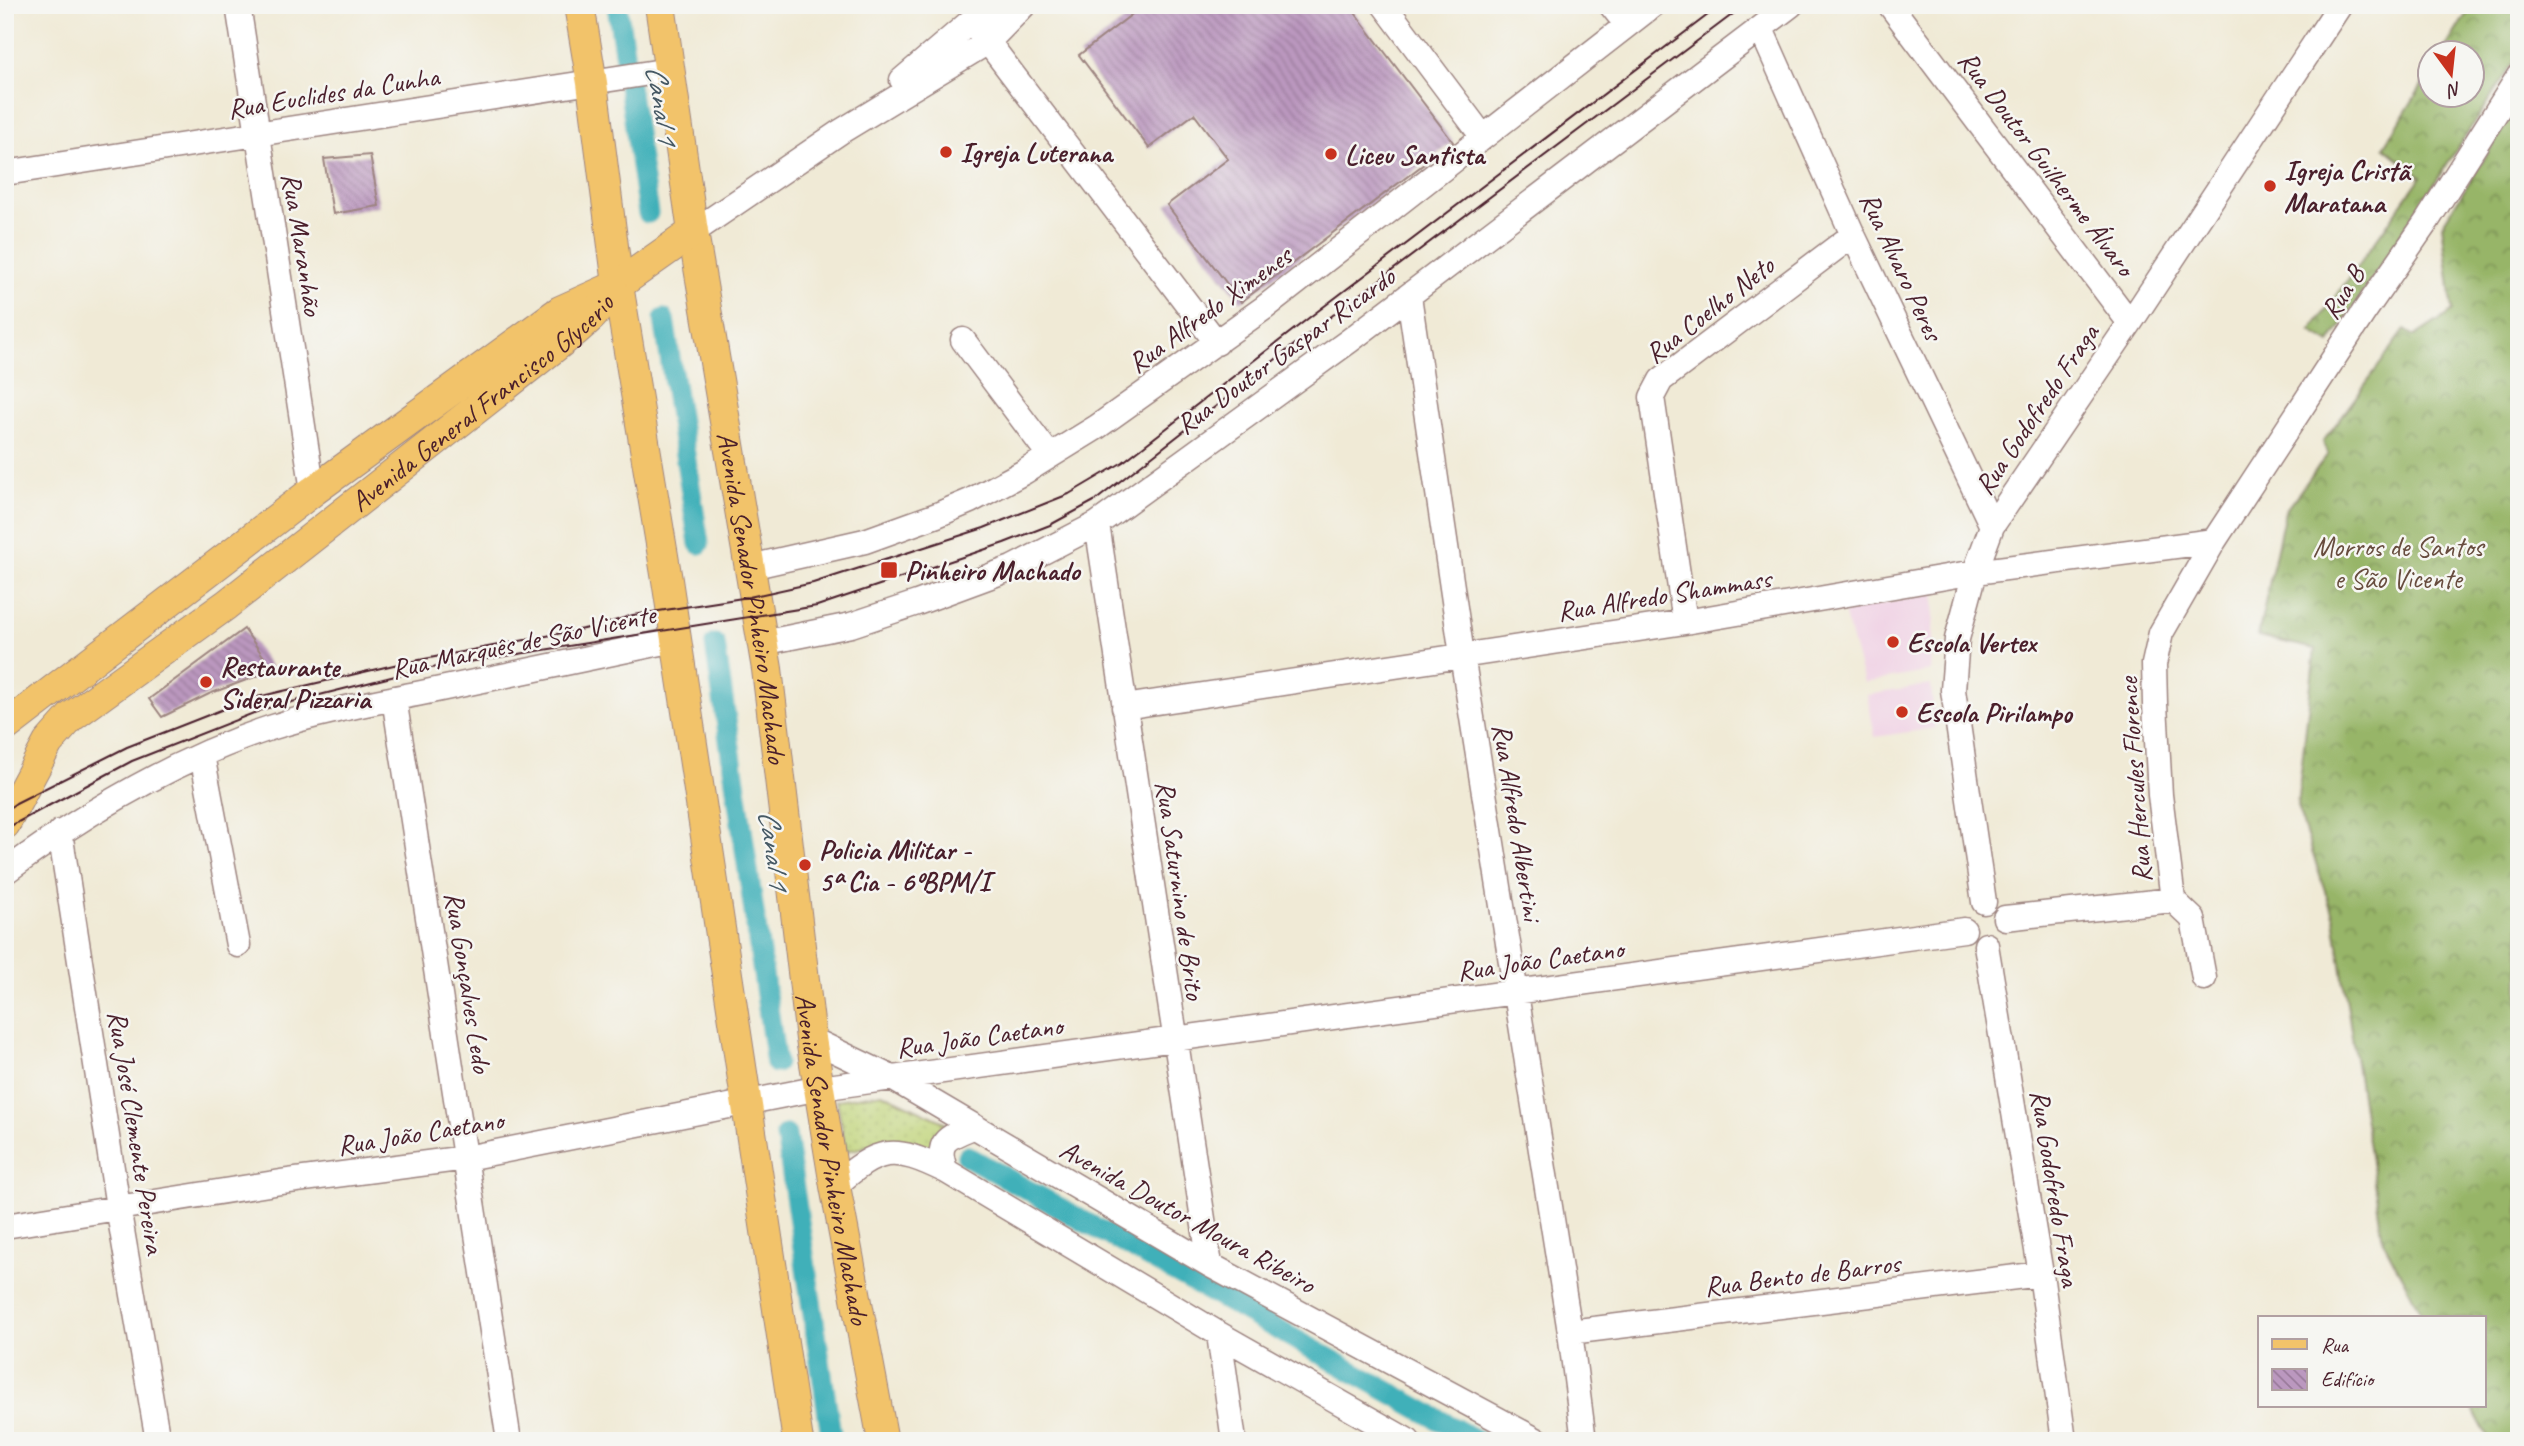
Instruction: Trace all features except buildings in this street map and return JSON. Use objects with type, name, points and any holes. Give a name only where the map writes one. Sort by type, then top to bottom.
[{"type":"main road","points":[[579,5],[605,80],[618,285],[752,1100],[798,1441]]},
{"type":"main road","name":"Avenida Senador Pinheiro Machado","points":[[660,5],[664,71],[762,643],[815,1089],[883,1441]]},
{"type":"main road","points":[[618,285],[693,232]]},
{"type":"main road","name":"Avenida General Francisco Glycerio","points":[[5,727],[313,491],[560,311],[618,285]]},
{"type":"main road","name":"Avenida General Francisco Glycerio","points":[[5,824],[48,743],[71,717],[226,605],[574,332],[592,316],[618,285]]},
{"type":"main road","points":[[226,605],[312,522],[313,491]]},
{"type":"street","name":"Rua Maranhão","points":[[238,5],[313,491]]},
{"type":"street","points":[[840,132],[970,22],[998,5]]},
{"type":"street","points":[[693,232],[840,132],[988,42],[1024,5]]},
{"type":"street","points":[[1384,5],[1483,137]]},
{"type":"street","points":[[1611,5],[1627,25]]},
{"type":"street","name":"Rua Alfredo Ximenes","points":[[750,567],[865,541],[937,515],[970,501],[1097,427],[1217,343],[1653,5]]},
{"type":"street","name":"Rua Doutor Gaspar Ricardo","points":[[762,643],[851,625],[917,603],[1012,568],[1097,524],[1409,296],[1791,5]]},
{"type":"street","name":"Rua Doutor Guilherme Álvaro","points":[[1890,5],[2130,323]]},
{"type":"street","name":"Rua Godofredo Fraga","points":[[1984,902],[1953,690],[1957,639],[1975,572],[1992,526],[2340,5]]},
{"type":"street","points":[[970,22],[1217,343]]},
{"type":"street","name":"Rua Alvaro Peres","points":[[1761,29],[1853,236],[1992,526]]},
{"type":"street","name":"Rua Euclides da Cunha","points":[[5,173],[664,71]]},
{"type":"street","name":"Rua B","points":[[2214,541],[2519,76]]},
{"type":"street","name":"Rua Coelho Neto","points":[[1685,622],[1652,397],[1661,380],[1853,236]]},
{"type":"street","name":"Rua Alfredo Albertini","points":[[1409,296],[1462,655],[1570,1332],[1584,1441]]},
{"type":"street","points":[[963,340],[1050,456]]},
{"type":"street","name":"Rua Saturnino de Brito","points":[[1097,524],[1210,1265]]},
{"type":"street","name":"Rua Alfredo Shammass","points":[[1124,707],[1685,622],[1975,572],[2214,541]]},
{"type":"street","name":"Rua Hercules Florence","points":[[2204,978],[2193,919],[2173,900],[2160,795],[2154,664],[2161,633],[2214,541]]},
{"type":"street","name":"Rua Marquês de São Vicente","points":[[5,872],[60,832],[108,802],[202,755],[271,728],[346,707],[675,640]]},
{"type":"street","name":"Rua Gonçalves Ledo","points":[[394,698],[509,1441]]},
{"type":"street","points":[[202,755],[238,945]]},
{"type":"street","name":"Rua José Clemente Pereira","points":[[60,832],[118,1207],[158,1441]]},
{"type":"street","points":[[2005,918],[2173,900]]},
{"type":"street","points":[[1984,902],[1997,906],[2005,918],[2002,936],[1986,945],[1972,941],[1964,930],[1963,923],[1968,911],[1977,904],[1984,902]]},
{"type":"street","name":"Rua João Caetano","points":[[5,1226],[281,1182],[466,1158],[815,1089],[1964,930]]},
{"type":"street","name":"Rua Godofredo Fraga","points":[[1986,945],[2041,1275],[2064,1441]]},
{"type":"street","name":"Avenida Doutor Moura Ribeiro","points":[[811,1039],[891,1078],[1210,1265],[1538,1441]]},
{"type":"street","points":[[946,1171],[940,1155],[944,1143],[973,1127]]},
{"type":"street","points":[[835,1186],[858,1166],[877,1155],[898,1153],[921,1159],[946,1171],[1219,1334],[1408,1441]]},
{"type":"street","name":"Rua Bento de Barros","points":[[1570,1332],[2041,1275]]},
{"type":"street","points":[[1219,1334],[1234,1441]]},
{"type":"shaded area","name":"Escola Vertex","points":[[1935,593],[1931,671],[1864,683],[1844,612]]},
{"type":"shaded area","name":"Escola Pirilampo","points":[[1931,685],[1935,728],[1875,737],[1867,695]]},
{"type":"green space","points":[[2472,5],[2519,5],[2519,54],[2486,104],[2486,38],[2452,38]]},
{"type":"green space","points":[[2416,95],[2416,108],[2484,108],[2330,343],[2311,331],[2421,177],[2384,147]]},
{"type":"green space","name":"Morros de Santos e São Vicente","points":[[2519,104],[2519,1441],[2490,1441],[2472,1408],[2486,1408],[2486,1316],[2423,1316],[2383,1241],[2334,918],[2297,806],[2315,649],[2258,636],[2285,511],[2328,454],[2323,442],[2405,330],[2415,336],[2453,311],[2442,225]]},
{"type":"green space","points":[[882,1093],[946,1123],[932,1150],[885,1143],[846,1151],[837,1100]]},
{"type":"waterway","name":"Canal 1","points":[[617,5],[648,213]]},
{"type":"waterway","name":"Canal 1","points":[[664,319],[699,544]]},
{"type":"waterway","name":"Canal 1","points":[[715,644],[776,1063]]},
{"type":"waterway","name":"Canal 1","points":[[786,1135],[832,1441]]},
{"type":"waterway","points":[[967,1156],[1477,1441]]},
{"type":"tram line","points":[[5,811],[127,747],[249,699],[398,664],[599,626],[633,615],[749,597],[813,583],[984,528],[1069,494],[1123,462],[1721,5]]},
{"type":"tram line","points":[[5,829],[132,761],[264,709],[419,670],[817,606],[1050,525],[1096,500],[1317,327],[1745,5]]},
{"type":"place","name":"Igreja Luterana","points":[[946,152]]},
{"type":"place","name":"Liceu Santista","points":[[1331,154]]},
{"type":"place","name":"Igreja Cristã Maratana","points":[[2270,186]]},
{"type":"place","name":"Pinheiro Machado","points":[[889,570]]},
{"type":"place","name":"Escola Vertex","points":[[1893,642]]},
{"type":"place","name":"Restaurante Sideral Pizzaria","points":[[206,682]]},
{"type":"place","name":"Escola Pirilampo","points":[[1902,712]]},
{"type":"place","name":"Policia Militar - 5ª Cia - 6ºBPM/I","points":[[805,865]]}]
